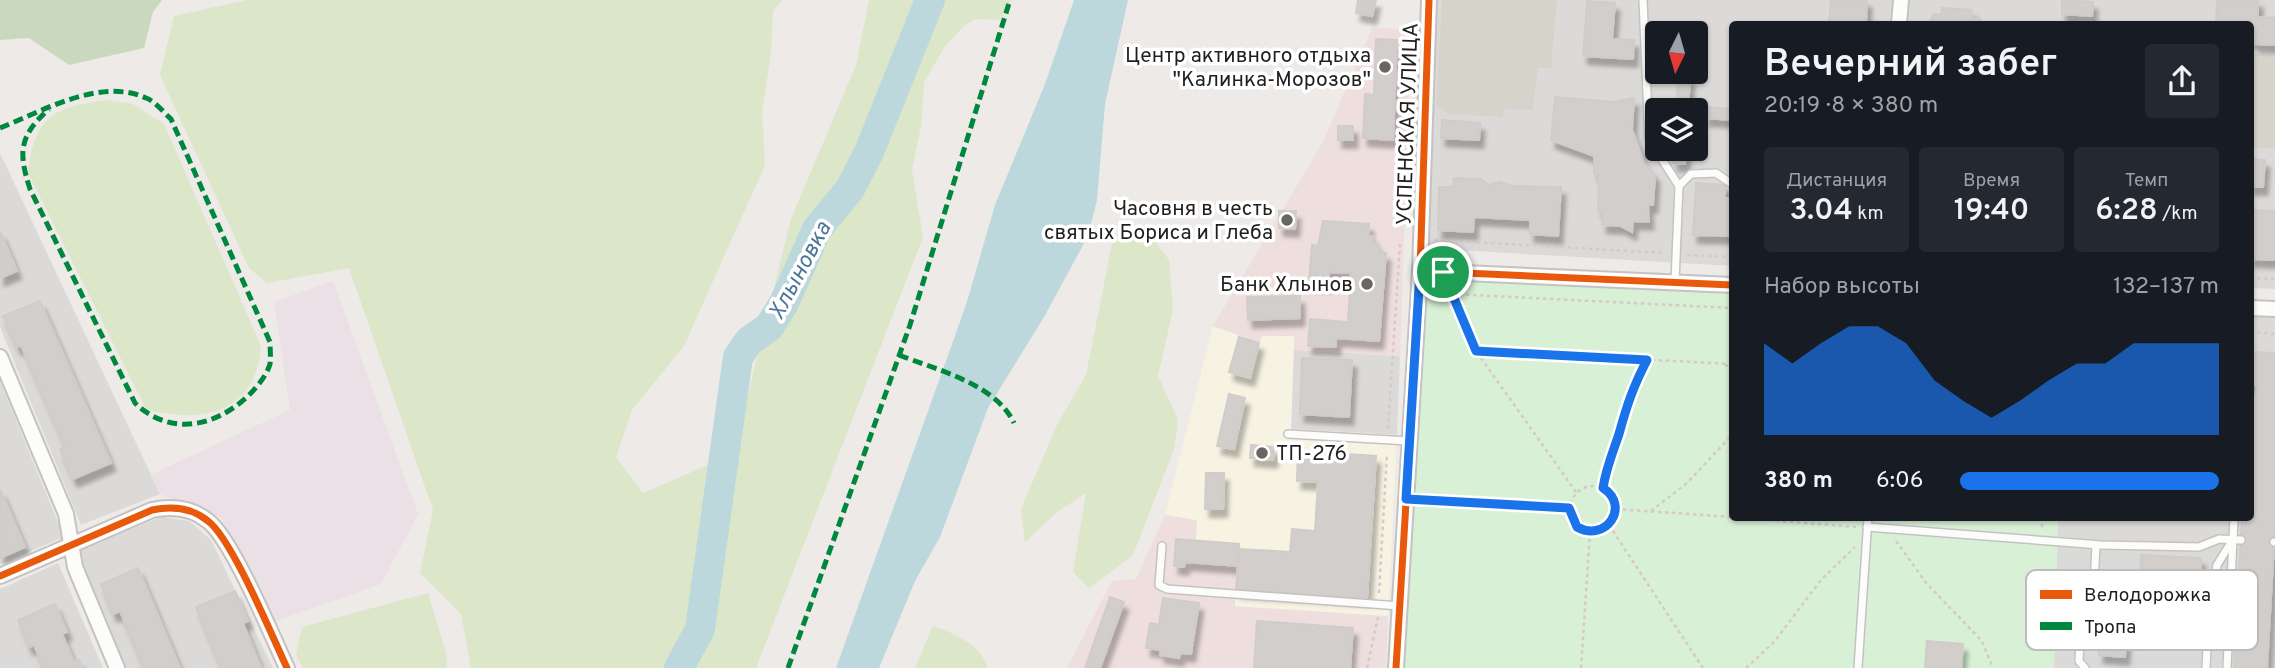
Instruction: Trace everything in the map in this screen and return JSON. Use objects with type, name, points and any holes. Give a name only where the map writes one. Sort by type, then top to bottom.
[{"type":"street","name":"УСПЕНСКАЯ УЛИЦА","points":[[1396,668],[1420,271],[1429,0]]},
{"type":"street","points":[[1899,21],[1900,0]]},
{"type":"street","points":[[1420,271],[1729,285]]},
{"type":"street","points":[[2254,308],[2275,309]]},
{"type":"street","points":[[0,357],[66,514],[79,577],[117,668]]},
{"type":"street","points":[[0,576],[152,510],[166,507],[193,511],[218,531],[287,668]]},
{"type":"lane","points":[[1643,0],[1649,139],[1679,186],[1675,282]]},
{"type":"lane","points":[[1679,186],[1691,174],[1703,173],[1716,173],[1729,182]]},
{"type":"lane","points":[[1288,434],[1409,441]]},
{"type":"lane","points":[[1858,668],[1868,521]]},
{"type":"lane","points":[[2234,521],[2237,540],[2235,570]]},
{"type":"lane","points":[[1867,531],[1888,529],[2096,545],[2199,547],[2219,539],[2237,540]]},
{"type":"lane","points":[[2216,570],[2237,540]]},
{"type":"lane","points":[[2095,570],[2096,545]]},
{"type":"lane","points":[[1162,546],[1159,585],[1167,589],[1399,606]]},
{"type":"lane","points":[[2080,650],[2079,661],[2085,668]]},
{"type":"lane","points":[[2207,668],[2208,650]]},
{"type":"lane","points":[[2227,668],[2228,650]]},
{"type":"path","points":[[1424,239],[1729,257]]},
{"type":"path","points":[[1367,668],[1378,605],[1400,243]]},
{"type":"path","points":[[1443,272],[1476,351],[1576,492]]},
{"type":"path","points":[[2254,278],[2275,279]]},
{"type":"path","points":[[1452,294],[1729,308]]},
{"type":"path","points":[[2254,332],[2275,334]]},
{"type":"path","points":[[1476,351],[1729,364]]},
{"type":"path","points":[[1603,488],[1624,408],[1647,360]]},
{"type":"path","points":[[1724,364],[1729,369]]},
{"type":"path","points":[[1651,511],[1687,483],[1729,438]]},
{"type":"path","points":[[1589,485],[1603,488],[1613,497],[1616,509],[1609,525],[1590,532],[1577,527],[1569,508],[1576,492],[1589,485]]},
{"type":"path","points":[[1406,499],[1569,508]]},
{"type":"path","points":[[1616,509],[1729,517]]},
{"type":"path","points":[[1770,521],[1867,531]]},
{"type":"path","points":[[1609,525],[1703,668]]},
{"type":"path","points":[[1888,529],[1927,584],[1982,641],[1993,668]]},
{"type":"path","points":[[1746,668],[1774,642],[1821,580],[1867,531]]},
{"type":"path","points":[[1581,668],[1590,532]]},
{"type":"shaded area","points":[[1432,0],[1892,0],[1890,21],[1729,21],[1729,266],[1440,249],[1427,245]]},
{"type":"shaded area","points":[[1442,0],[1557,0],[1551,68],[1538,68],[1533,110],[1504,109],[1503,117],[1448,114],[1436,105]]},
{"type":"shaded area","points":[[1905,0],[2275,0],[2275,289],[2254,288],[2254,21],[1904,21]]},
{"type":"shaded area","points":[[1372,28],[1411,29],[1400,356],[1294,350],[1294,336],[1259,343],[1213,326],[1323,142]]},
{"type":"shaded area","points":[[2254,53],[2275,54],[2275,148],[2254,148]]},
{"type":"shaded area","points":[[0,153],[160,494],[81,525],[0,327]]},
{"type":"shaded area","points":[[333,281],[418,514],[381,584],[273,622],[221,518],[160,494],[150,475],[290,410],[274,302]]},
{"type":"shaded area","points":[[2254,308],[2275,309],[2275,668],[2054,668],[2054,650],[2258,650],[2258,570],[2057,570],[2058,521],[2254,521]]},
{"type":"shaded area","points":[[1213,326],[1259,343],[1262,336],[1294,336],[1291,429],[1397,435],[1388,616],[1235,606],[1239,544],[1196,540],[1197,520],[1165,515]]},
{"type":"shaded area","points":[[1294,350],[1400,356],[1397,435],[1291,429]]},
{"type":"shaded area","points":[[0,381],[64,537],[0,564]]},
{"type":"shaded area","points":[[1165,515],[1197,520],[1196,540],[1239,544],[1235,606],[1388,616],[1386,668],[1067,668],[1112,581],[1136,579]]},
{"type":"shaded area","points":[[161,517],[189,521],[211,540],[273,668],[126,668],[87,581],[81,549]]},
{"type":"shaded area","points":[[58,563],[103,668],[0,668],[0,589]]},
{"type":"green space","points":[[0,0],[162,0],[153,12],[144,48],[69,65],[29,38],[0,40]]},
{"type":"green space","points":[[247,0],[782,0],[773,11],[771,54],[762,112],[765,165],[684,346],[632,410],[616,457],[643,493],[715,462],[746,403],[791,219],[856,65],[869,0],[1011,0],[999,20],[975,19],[964,26],[945,46],[924,82],[921,126],[912,170],[923,237],[756,668],[471,668],[461,614],[420,573],[433,510],[349,268],[267,283],[249,268],[160,75],[174,16]]},
{"type":"green space","points":[[107,100],[133,104],[164,124],[261,346],[257,368],[249,386],[237,399],[206,414],[167,414],[146,409],[28,173],[35,139],[50,118],[73,106]]},
{"type":"green space","points":[[1145,228],[1169,260],[1173,309],[1158,376],[1178,420],[1174,449],[1133,555],[1089,588],[1073,572],[1086,493],[1057,512],[1025,542],[1021,509],[1057,425],[1086,375],[1113,239]]},
{"type":"green space","points":[[1433,279],[1729,285],[1729,521],[2058,521],[2057,570],[2026,570],[2026,650],[2054,650],[2054,668],[1403,668],[1423,293]]},
{"type":"green space","points":[[428,593],[446,653],[447,668],[303,668],[296,655],[302,627]]},
{"type":"green space","points":[[933,626],[973,646],[988,668],[915,668]]},
{"type":"water","points":[[1074,0],[1128,0],[1105,104],[1097,200],[1088,236],[1044,317],[988,408],[940,537],[915,581],[879,668],[836,668],[966,305],[995,205],[1045,84]]},
{"type":"building","points":[[1358,0],[1376,0],[1372,16],[1356,13]]},
{"type":"building","points":[[1831,0],[1867,0],[1866,21],[1829,21]]},
{"type":"building","points":[[2062,0],[2093,2],[2092,16],[2062,14]]},
{"type":"building","points":[[2217,0],[2258,0],[2258,17],[2275,18],[2275,45],[2255,44],[2254,21],[2216,21]]},
{"type":"building","points":[[1587,1],[1615,3],[1612,39],[1634,40],[1633,59],[1583,56]]},
{"type":"building","points":[[1942,8],[1972,10],[1971,18],[1979,18],[1981,21],[1930,21],[1934,14],[1941,14]]},
{"type":"building","name":"Центр активного отдыха \"Калинка-Морозов\"","points":[[1376,39],[1397,40],[1393,140],[1363,138],[1365,94],[1374,95]]},
{"type":"building","points":[[1678,84],[1690,84],[1689,98],[1677,98]]},
{"type":"building","points":[[1555,97],[1614,102],[1634,98],[1632,129],[1644,163],[1655,175],[1653,205],[1648,205],[1649,222],[1633,221],[1632,232],[1621,226],[1602,225],[1603,211],[1598,210],[1599,175],[1594,174],[1594,156],[1551,140]]},
{"type":"building","points":[[1708,107],[1729,109],[1729,120],[1708,118]]},
{"type":"building","points":[[1442,120],[1480,123],[1479,140],[1441,138]]},
{"type":"building","points":[[1338,126],[1353,126],[1353,140],[1338,140]]},
{"type":"building","points":[[2254,159],[2265,160],[2263,187],[2254,187]]},
{"type":"building","points":[[1454,178],[1481,179],[1488,185],[1500,182],[1512,186],[1561,187],[1558,236],[1530,234],[1530,220],[1474,217],[1473,232],[1438,230],[1439,187],[1453,187]]},
{"type":"building","points":[[1696,183],[1725,185],[1725,198],[1729,198],[1729,236],[1693,235]]},
{"type":"building","points":[[2254,210],[2275,211],[2275,260],[2254,259]]},
{"type":"building","name":"Часовня в честь святых Бориса и Глеба","points":[[1279,211],[1296,211],[1295,229],[1279,228]]},
{"type":"building","name":"Банк Хлынов","points":[[1323,221],[1369,224],[1368,236],[1373,236],[1373,243],[1377,243],[1379,252],[1386,253],[1379,341],[1336,338],[1336,347],[1308,346],[1310,319],[1348,322],[1351,273],[1329,272],[1328,284],[1309,283],[1312,245],[1318,246]]},
{"type":"building","points":[[0,231],[17,271],[0,278]]},
{"type":"building","points":[[1300,296],[1300,318],[1248,320],[1247,297]]},
{"type":"building","points":[[40,301],[111,463],[73,479],[60,450],[65,447],[21,345],[17,347],[3,316]]},
{"type":"building","points":[[1239,337],[1259,343],[1250,378],[1229,372]]},
{"type":"building","points":[[2254,352],[2275,353],[2275,525],[2267,668],[2234,668],[2235,650],[2258,650],[2258,570],[2239,570],[2242,521],[2254,521],[2254,395],[2257,386],[2254,386]]},
{"type":"building","points":[[1302,358],[1352,360],[1349,417],[1300,414]]},
{"type":"building","points":[[1229,394],[1245,398],[1234,449],[1217,446]]},
{"type":"building","name":"ТП-276","points":[[1251,445],[1274,447],[1273,460],[1250,458]]},
{"type":"building","points":[[1298,451],[1376,456],[1367,598],[1236,590],[1239,549],[1290,552],[1292,529],[1315,531],[1318,482],[1297,481]]},
{"type":"building","points":[[1206,473],[1224,473],[1223,509],[1205,509]]},
{"type":"building","points":[[0,489],[25,547],[0,558]]},
{"type":"building","points":[[1176,539],[1239,544],[1238,566],[1185,562],[1184,567],[1174,566]]},
{"type":"building","points":[[2141,555],[2201,558],[2201,570],[2140,570]]},
{"type":"building","points":[[138,568],[180,668],[144,668],[120,611],[113,614],[101,584]]},
{"type":"building","points":[[235,591],[248,621],[243,623],[261,668],[221,668],[196,607]]},
{"type":"building","points":[[1110,597],[1124,602],[1100,668],[1085,668]]},
{"type":"building","points":[[1163,598],[1199,603],[1191,654],[1180,653],[1179,658],[1160,655],[1161,650],[1146,648],[1150,623],[1159,625]]},
{"type":"building","points":[[55,604],[67,632],[62,634],[74,662],[79,660],[82,668],[44,668],[34,645],[29,647],[18,620]]},
{"type":"building","points":[[1257,621],[1353,628],[1350,668],[1254,668]]},
{"type":"building","points":[[1927,641],[1963,644],[1961,668],[1925,668]]},
{"type":"building","points":[[2099,650],[2125,650],[2125,657],[2099,655]]},
{"type":"waterway","name":"Хлыновка","points":[[679,668],[700,629],[738,357],[749,341],[769,327],[784,303],[817,229],[850,189],[869,152],[930,0]]},
{"type":"marked path","points":[[788,668],[910,325],[1010,0]]},
{"type":"marked path","points":[[0,128],[72,99],[110,91],[149,100],[171,119],[270,342],[270,364],[264,377],[249,395],[222,415],[208,421],[178,424],[163,421],[135,403],[26,176],[23,155],[27,136],[49,109]]},
{"type":"marked path","points":[[899,355],[980,388],[1005,409],[1014,423]]},
{"type":"cycle path","points":[[1396,668],[1420,271],[1429,0]]},
{"type":"cycle path","points":[[1420,271],[1729,285]]},
{"type":"cycle path","points":[[0,576],[152,510],[188,510],[202,516],[218,531],[240,567],[287,668]]},
{"type":"place","name":"Центр активного отдыха \"Калинка-Морозов\"","points":[[1385,67]]},
{"type":"place","name":"Часовня в честь святых Бориса и Глеба","points":[[1287,220]]},
{"type":"place","name":"Банк Хлынов","points":[[1367,284]]},
{"type":"place","name":"ТП-276","points":[[1262,453]]},
{"type":"route","points":[[1420,271],[1443,272],[1476,351],[1647,360],[1624,408],[1620,431],[1606,466],[1603,488],[1613,497],[1616,509],[1613,520],[1604,529],[1590,532],[1577,527],[1569,508],[1406,499],[1420,271]]}]
